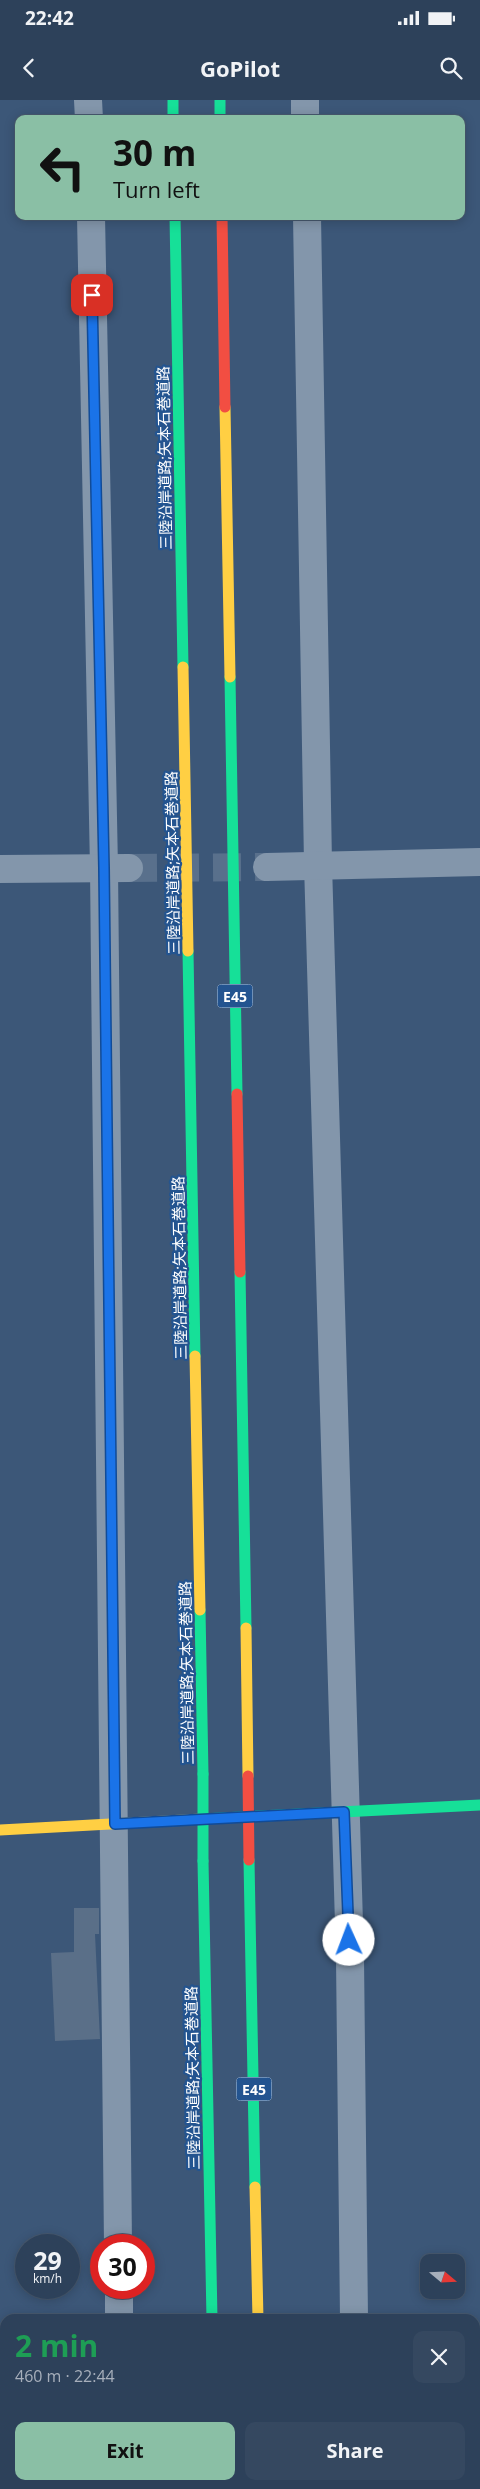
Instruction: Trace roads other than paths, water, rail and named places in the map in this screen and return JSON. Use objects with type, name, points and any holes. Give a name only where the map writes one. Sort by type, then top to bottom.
[{"type":"main road","points":[[173,100],[173,115]]},
{"type":"main road","points":[[220,100],[220,115]]},
{"type":"main road","name":"三陸沿岸道路;矢本石巻道路","points":[[175,220],[212,2314]]},
{"type":"main road","name":"E45","points":[[222,220],[258,2314]]},
{"type":"main road","points":[[0,1830],[480,1805]]},
{"type":"street","points":[[88,100],[89,115]]},
{"type":"street","points":[[305,100],[305,115]]},
{"type":"street","points":[[90,220],[116,868],[115,1824],[118,2234]]},
{"type":"street","points":[[307,220],[318,864],[344,1812],[350,1958],[354,2314]]},
{"type":"street","points":[[268,867],[318,864],[480,862]]},
{"type":"street","points":[[0,870],[116,868]]},
{"type":"street","points":[[119,2299],[119,2314]]},
{"type":"tunnel","points":[[129,868],[267,867]]}]
